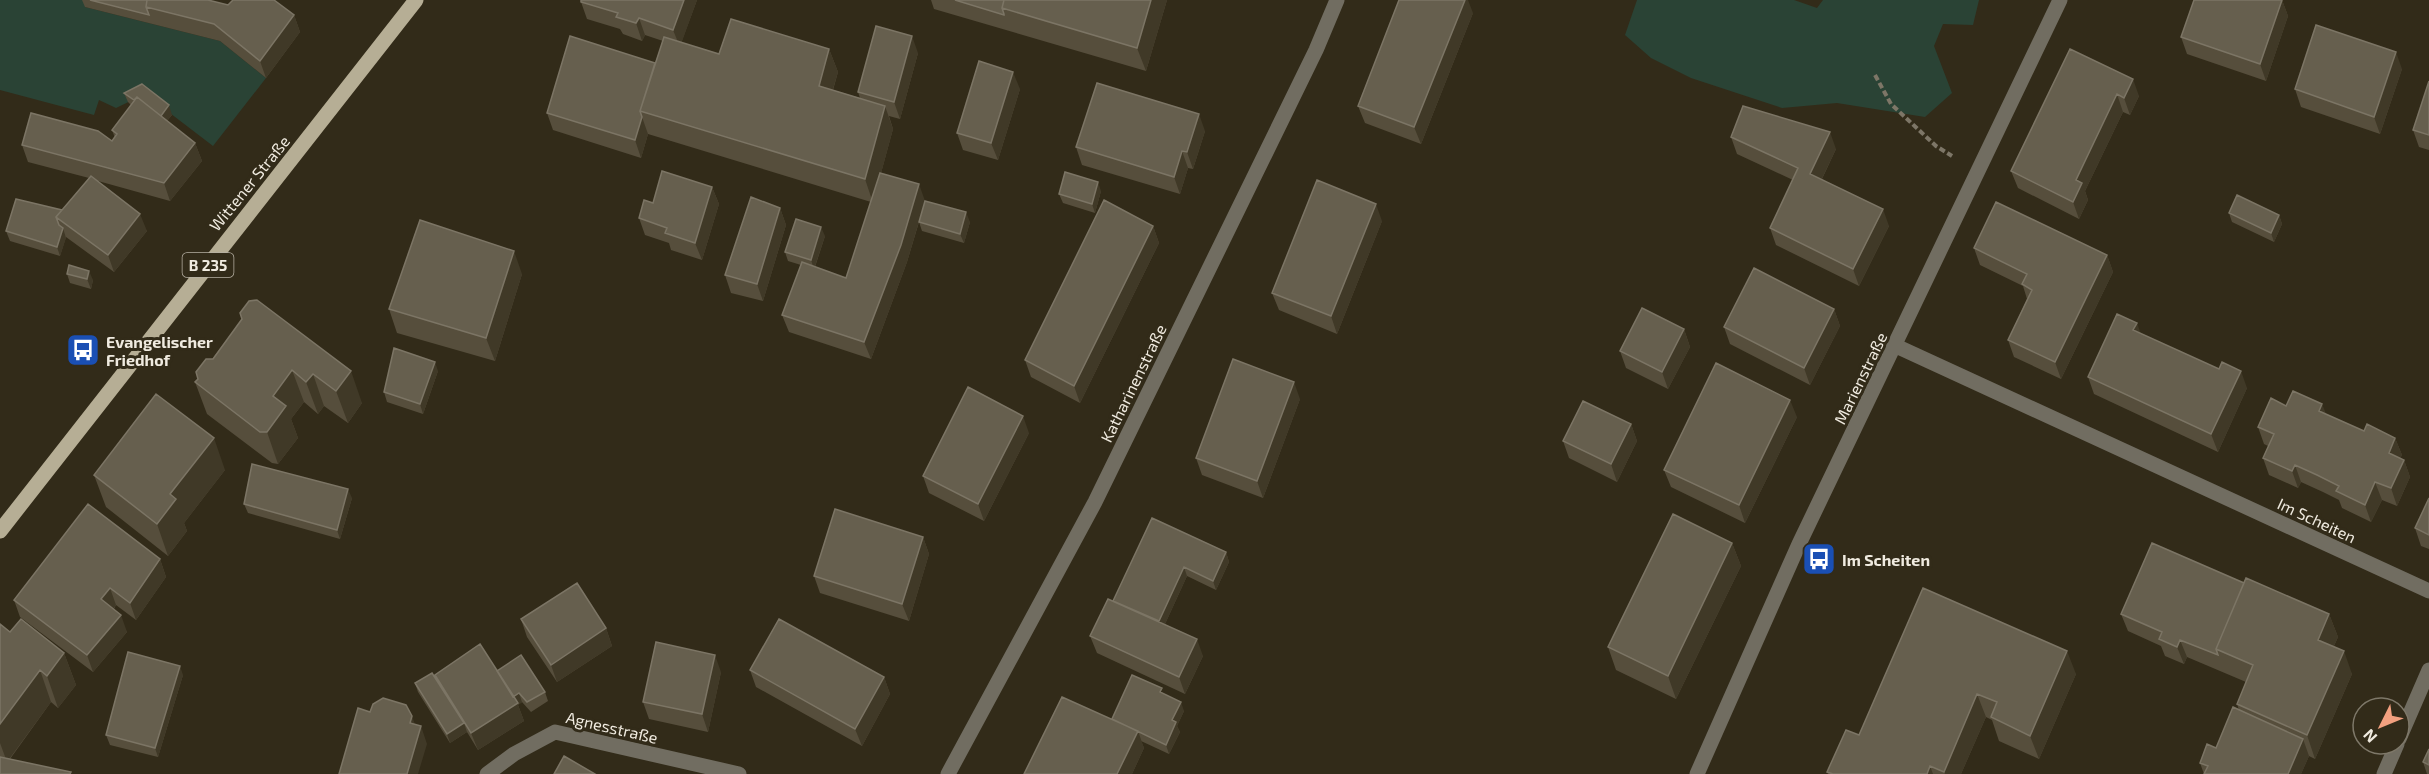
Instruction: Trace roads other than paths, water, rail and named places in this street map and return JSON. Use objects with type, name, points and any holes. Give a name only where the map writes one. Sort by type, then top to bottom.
[{"type":"main road","name":"Wittener Straße","points":[[0,531],[416,0]]},
{"type":"street","name":"Katharinenstraße","points":[[948,774],[1095,502],[1316,50],[1337,0]]},
{"type":"street","name":"Marienstraße","points":[[1697,774],[1799,544],[2061,0]]},
{"type":"street","name":"Im Scheiten","points":[[1896,346],[2429,591]]},
{"type":"street","points":[[2411,711],[2429,670]]},
{"type":"street","name":"Agnesstraße","points":[[487,774],[514,754],[555,732],[739,774]]},
{"type":"street","points":[[2384,774],[2392,756]]},
{"type":"place","name":"Evangelischer Friedhof","points":[[83,350]]},
{"type":"place","name":"Im Scheiten","points":[[1819,559]]}]
